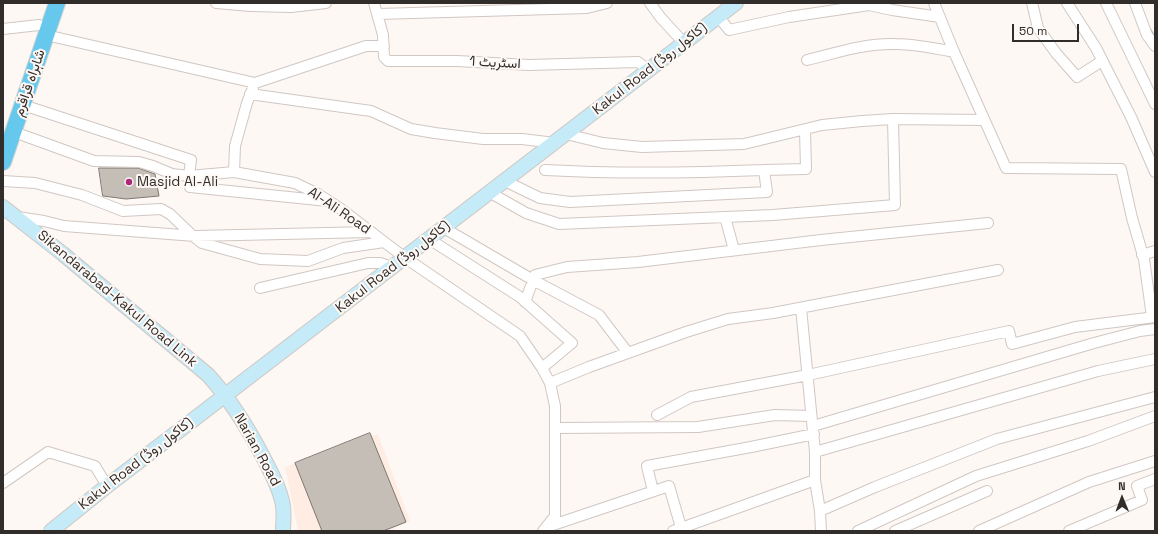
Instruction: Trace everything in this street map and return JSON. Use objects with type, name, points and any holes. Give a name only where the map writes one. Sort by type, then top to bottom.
[{"type":"highway","name":"شاہراہ قراقرم","points":[[8,131],[23,105],[42,30],[46,3]]},
{"type":"highway","name":"شاہراہ قراقرم","points":[[3,162],[8,131],[42,30],[57,3]]},
{"type":"main road","name":"Kakul Road (کاکول روڈ)","points":[[51,531],[107,486],[226,396],[404,257],[444,228],[736,3]]},
{"type":"main road","name":"Sikandarabad-Kakul Road Link","points":[[3,207],[208,375],[226,396]]},
{"type":"main road","name":"Narian Road","points":[[226,396],[249,430],[276,480],[284,508],[283,531]]},
{"type":"street","points":[[216,3],[291,7],[326,3]]},
{"type":"street","name":"اسٹریٹ 1","points":[[374,3],[378,14],[384,46],[384,57],[388,61],[457,61],[530,65],[638,62],[649,70]]},
{"type":"street","points":[[378,14],[587,8],[607,3]]},
{"type":"street","points":[[650,3],[661,18],[684,43]]},
{"type":"street","points":[[657,415],[691,397],[808,376],[1009,331],[1012,344],[1075,327],[1154,317],[1142,255],[1121,169],[1006,168],[983,120],[934,3]]},
{"type":"street","points":[[1032,3],[1038,28],[1056,53],[1077,77],[1102,61]]},
{"type":"street","points":[[1067,3],[1096,48],[1131,117],[1155,172]]},
{"type":"street","points":[[1106,3],[1155,104]]},
{"type":"street","points":[[1135,3],[1147,35],[1155,46]]},
{"type":"street","points":[[718,16],[729,30],[789,17],[869,5],[940,17]]},
{"type":"street","points":[[3,29],[42,30],[255,82],[366,46],[384,46]]},
{"type":"street","points":[[807,60],[854,48],[875,45],[919,45],[954,52]]},
{"type":"street","points":[[234,172],[235,146],[255,82]]},
{"type":"street","points":[[250,94],[372,111],[410,128],[435,133],[483,139],[522,139],[555,143]]},
{"type":"street","points":[[23,105],[191,160],[189,176],[190,187],[329,201]]},
{"type":"street","points":[[566,134],[603,143],[642,147],[744,144],[822,125],[893,119],[983,120]]},
{"type":"street","points":[[489,192],[526,213],[559,224],[725,217],[895,205],[893,119]]},
{"type":"street","points":[[545,170],[606,173],[688,173],[806,169],[805,130]]},
{"type":"street","name":"Al-Ali Road","points":[[8,131],[94,161],[138,162],[154,166],[172,174],[189,176],[234,172],[295,183],[329,201],[404,257],[520,336],[542,368],[550,383],[555,406],[555,516],[545,529]]},
{"type":"street","points":[[504,181],[540,198],[570,202],[767,192],[764,170]]},
{"type":"street","points":[[3,181],[35,183],[82,195],[123,210],[161,209],[170,214],[192,235],[202,242],[260,259],[308,261],[343,248],[384,242]]},
{"type":"street","points":[[16,217],[44,220],[64,226],[192,235],[371,232]]},
{"type":"street","points":[[725,217],[734,250]]},
{"type":"street","points":[[525,302],[536,275],[566,267],[638,262],[734,250],[988,223]]},
{"type":"street","points":[[444,228],[533,280],[599,315],[628,353]]},
{"type":"street","points":[[429,239],[520,297],[572,343],[542,368]]},
{"type":"street","points":[[1142,255],[1155,251]]},
{"type":"street","points":[[260,288],[368,263],[380,263],[392,267]]},
{"type":"street","points":[[550,383],[628,353],[728,319],[801,308],[998,270]]},
{"type":"street","points":[[801,308],[816,452],[815,480],[820,511],[821,531]]},
{"type":"street","points":[[653,492],[647,466],[751,447],[813,430],[1094,343],[1140,331],[1155,329]]},
{"type":"street","points":[[816,452],[1098,371],[1155,359]]},
{"type":"street","points":[[820,511],[875,487],[997,439],[1155,396]]},
{"type":"street","points":[[555,428],[698,427],[775,415],[812,416]]},
{"type":"street","points":[[858,531],[976,476],[1088,441],[1155,416]]},
{"type":"street","points":[[3,483],[48,452],[95,466],[107,486]]},
{"type":"street","points":[[979,531],[1089,482],[1155,461]]},
{"type":"street","points":[[1069,531],[1142,500],[1137,486],[1155,479]]},
{"type":"street","points":[[545,529],[669,486],[679,530],[815,480]]},
{"type":"street","points":[[895,531],[988,491]]},
{"type":"shaded area","points":[[378,434],[410,521],[389,531],[298,531],[285,467]]},
{"type":"building","name":"Masjid Al-Ali","points":[[99,168],[138,168],[155,174],[159,196],[126,199],[103,196]]},
{"type":"building","points":[[370,433],[406,522],[383,531],[322,531],[295,463]]},
{"type":"waterway","points":[[1149,28],[1155,38]]},
{"type":"place","name":"Masjid Al-Ali","points":[[129,182]]}]
